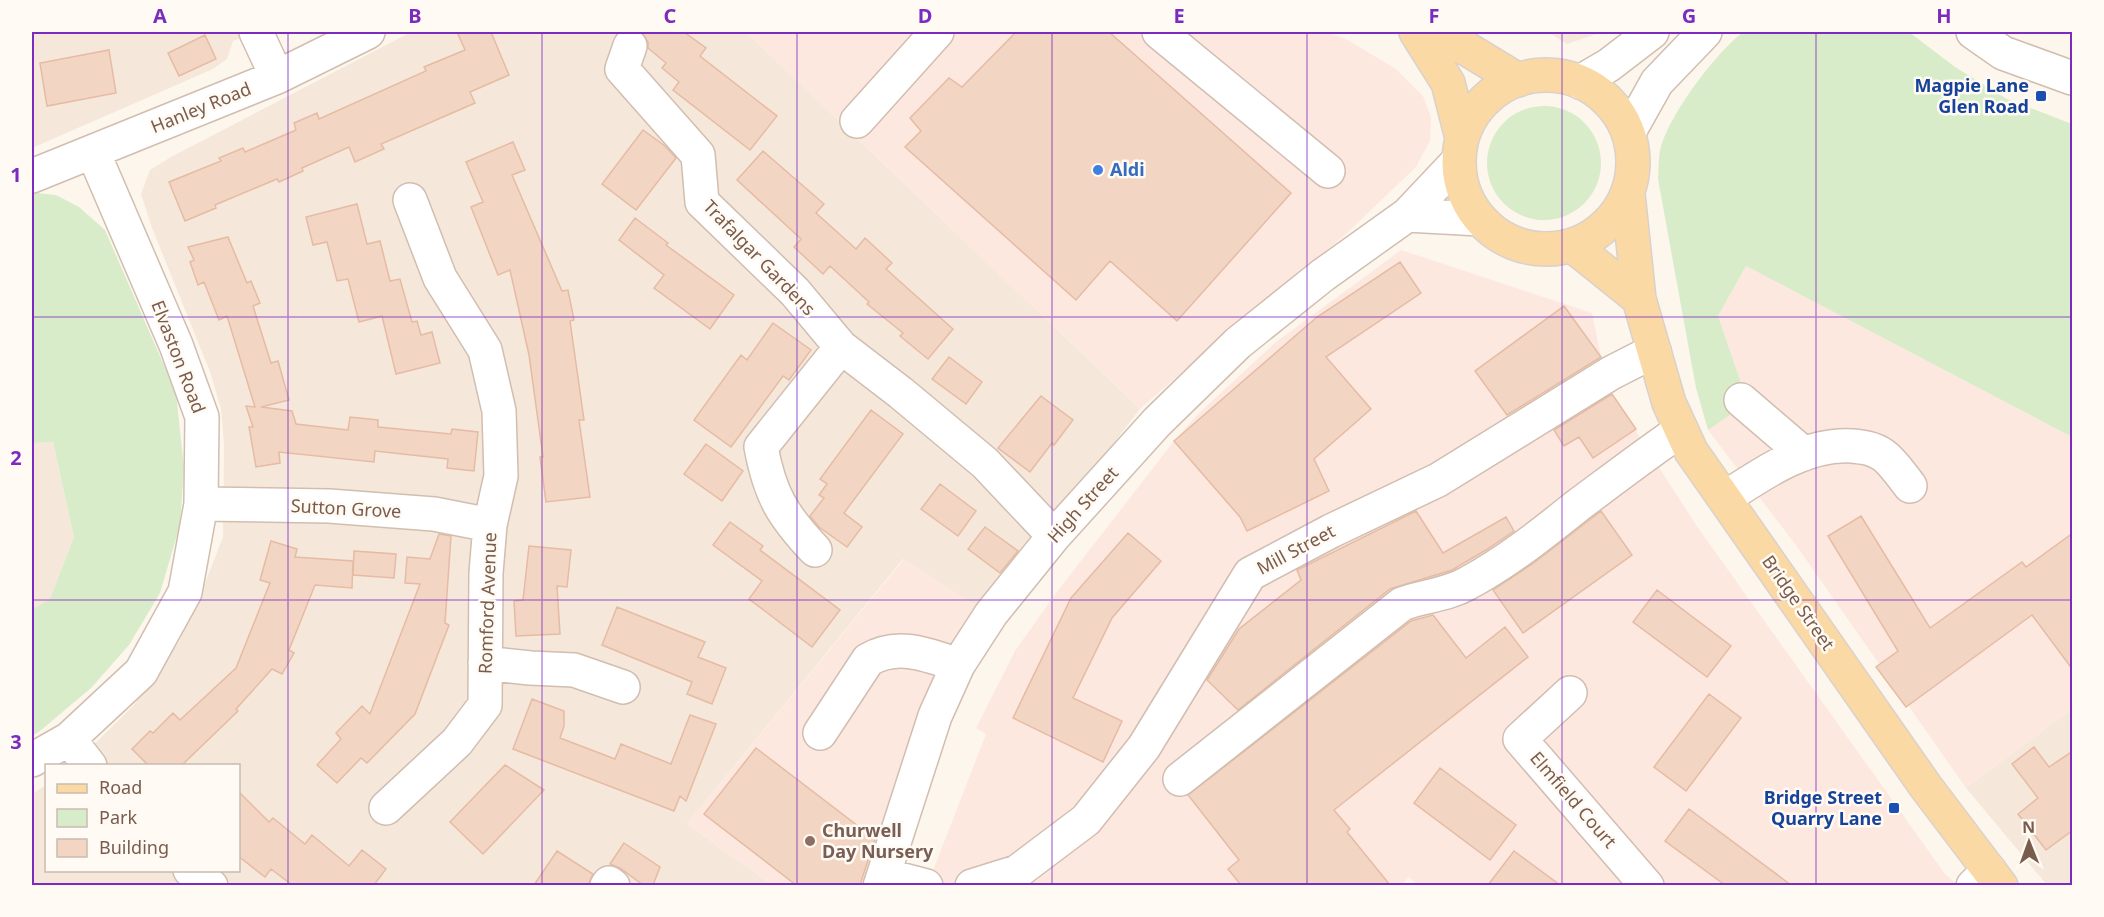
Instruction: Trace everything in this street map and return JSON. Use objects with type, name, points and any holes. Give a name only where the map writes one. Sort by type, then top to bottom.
[{"type":"main road","points":[[1418,32],[1467,49],[1518,80]]},
{"type":"main road","points":[[1418,32],[1448,83],[1460,149],[1460,181],[1468,201],[1480,219],[1510,242],[1529,248],[1551,250],[1573,246],[1593,236],[1619,211],[1628,194],[1634,160],[1629,132],[1618,112],[1604,96],[1580,82],[1563,76],[1540,75],[1518,80],[1494,92],[1467,123],[1460,149]]},
{"type":"main road","name":"Bridge Street","points":[[1628,194],[1639,299],[1669,403],[1691,451],[1926,787],[1987,880]]},
{"type":"main road","points":[[1573,246],[1639,299]]},
{"type":"street","points":[[256,32],[277,77]]},
{"type":"street","name":"Hanley Road","points":[[32,176],[277,77],[368,32]]},
{"type":"street","points":[[857,121],[937,32]]},
{"type":"street","points":[[1159,32],[1328,171]]},
{"type":"street","points":[[1580,82],[1609,65],[1652,32]]},
{"type":"street","points":[[1629,132],[1657,82],[1706,32]]},
{"type":"street","points":[[1973,32],[2003,53],[2073,78]]},
{"type":"street","name":"Trafalgar Gardens","points":[[630,46],[622,69],[698,155],[702,202],[795,292],[841,347],[901,393],[985,463],[1054,536]]},
{"type":"street","name":"High Street","points":[[882,880],[935,716],[958,665],[991,614],[1054,536],[1157,422],[1238,343],[1323,275],[1407,215],[1460,149]]},
{"type":"street","name":"Elvaston Road","points":[[32,760],[69,739],[141,672],[185,592],[201,504],[202,417],[176,345],[93,152]]},
{"type":"street","name":"Romford Avenue","points":[[386,808],[457,742],[485,705],[486,573],[490,525],[501,476],[499,411],[485,350],[440,278],[410,200]]},
{"type":"street","points":[[1407,215],[1480,219]]},
{"type":"street","points":[[815,550],[797,530],[775,499],[766,475],[761,447],[841,347]]},
{"type":"street","name":"Mill Street","points":[[972,885],[1017,872],[1086,820],[1144,747],[1250,574],[1331,531],[1437,480],[1611,374],[1654,351]]},
{"type":"street","points":[[1741,400],[1804,454]]},
{"type":"street","points":[[1180,779],[1402,604],[1420,597],[1441,594],[1467,584],[1522,549],[1632,464],[1682,430]]},
{"type":"street","points":[[1725,498],[1769,470],[1804,454],[1834,445],[1869,447],[1884,455],[1910,486]]},
{"type":"street","name":"Sutton Grove","points":[[201,504],[329,506],[434,514],[490,525]]},
{"type":"street","points":[[819,733],[868,660],[880,653],[896,650],[915,652],[958,665]]},
{"type":"street","points":[[485,663],[574,670],[623,687]]},
{"type":"street","name":"Elmfield Court","points":[[1570,693],[1520,739],[1647,885]]},
{"type":"street","points":[[69,739],[89,764]]},
{"type":"street","points":[[193,872],[211,885]]},
{"type":"street","points":[[882,880],[926,885]]},
{"type":"street","points":[[607,885],[609,883],[613,885]]},
{"type":"shaded area","points":[[32,32],[257,32],[233,41],[227,59],[213,69],[32,148]]},
{"type":"shaded area","points":[[411,32],[746,32],[1140,409],[984,611],[903,559],[687,824],[772,885],[32,885],[32,794],[45,786],[45,872],[240,872],[240,764],[74,764],[134,705],[179,642],[223,537],[224,444],[221,409],[210,372],[152,228],[141,194],[150,170]]},
{"type":"shaded area","points":[[746,32],[1326,32],[1346,39],[1396,69],[1423,96],[1431,117],[1430,141],[1416,167],[1346,234],[1237,324],[1140,409]]},
{"type":"shaded area","points":[[1548,32],[1602,32],[1567,44]]},
{"type":"shaded area","points":[[1401,250],[1592,313],[1607,386],[1696,525],[1945,874],[1958,885],[1419,886],[1409,877],[1400,886],[927,886],[986,734],[976,728],[1015,651],[1056,593],[1174,441],[1198,414],[1276,342]]},
{"type":"shaded area","points":[[1746,266],[2072,437],[2072,709],[1966,788],[1798,548],[1708,430],[1748,403],[1718,316]]},
{"type":"shaded area","points":[[53,442],[74,537],[50,599],[32,609],[32,443]]},
{"type":"shaded area","points":[[904,559],[984,611],[873,885],[772,885],[687,824]]},
{"type":"shaded area","points":[[2072,709],[2072,885],[2047,885],[1966,788]]},
{"type":"green space","points":[[1743,32],[1909,32],[1955,67],[2007,99],[2072,124],[2072,437],[1746,266],[1718,316],[1748,403],[1708,430],[1696,388],[1658,179],[1659,156],[1668,129],[1696,83],[1720,54]]},
{"type":"green space","points":[[1544,106],[1566,110],[1576,115],[1592,131],[1597,141],[1601,163],[1597,185],[1592,195],[1576,211],[1566,216],[1544,220],[1522,216],[1512,211],[1496,195],[1491,185],[1487,163],[1491,141],[1496,131],[1512,115],[1522,110]]},
{"type":"green space","points":[[36,193],[56,195],[79,207],[105,230],[176,393],[184,468],[180,525],[160,593],[129,645],[91,688],[32,736],[32,609],[50,599],[74,537],[53,442],[32,443],[32,195]]},
{"type":"building","points":[[457,32],[491,32],[509,75],[470,92],[475,103],[381,144],[384,149],[355,162],[349,147],[302,168],[303,171],[279,182],[277,179],[215,205],[216,208],[185,221],[169,182],[221,161],[219,158],[243,148],[245,152],[296,130],[294,123],[317,113],[319,119],[426,71],[424,67],[465,50]]},
{"type":"building","points":[[641,32],[684,32],[706,48],[700,56],[777,116],[750,150],[673,90],[679,82],[662,68],[666,63],[648,48],[648,42]]},
{"type":"building","name":"Aldi","points":[[1016,32],[1109,32],[1291,193],[1177,321],[1110,261],[1076,300],[905,147],[921,131],[910,118],[949,78],[962,87]]},
{"type":"building","points":[[205,35],[216,59],[179,76],[168,53]]},
{"type":"building","points":[[109,50],[116,93],[47,106],[40,63]]},
{"type":"building","points":[[643,130],[665,146],[676,158],[636,210],[602,184]]},
{"type":"building","points":[[513,142],[525,170],[512,175],[562,291],[568,290],[574,320],[570,321],[584,420],[579,420],[590,497],[546,502],[540,457],[543,457],[529,355],[510,270],[498,275],[471,207],[483,202],[466,162]]},
{"type":"building","points":[[763,151],[824,204],[816,213],[856,249],[865,238],[892,263],[886,269],[953,329],[928,359],[900,336],[903,333],[867,304],[869,302],[830,266],[823,274],[794,247],[801,239],[737,180]]},
{"type":"building","points":[[357,204],[367,244],[380,241],[390,281],[400,279],[412,322],[417,321],[421,335],[432,332],[440,363],[396,374],[382,316],[359,322],[348,279],[337,281],[327,242],[313,245],[306,217]]},
{"type":"building","points":[[635,218],[668,243],[666,245],[734,295],[710,329],[654,288],[664,275],[619,240]]},
{"type":"building","points":[[228,237],[247,283],[251,281],[260,303],[253,306],[271,363],[278,361],[289,400],[261,407],[292,411],[296,424],[348,430],[350,417],[378,420],[378,427],[451,434],[452,429],[478,432],[474,471],[447,468],[448,459],[375,451],[374,462],[279,452],[280,463],[256,467],[249,427],[253,427],[246,406],[255,407],[227,316],[219,320],[204,282],[198,285],[190,262],[194,260],[188,247]]},
{"type":"building","points":[[1400,262],[1421,293],[1326,357],[1371,409],[1314,459],[1329,491],[1247,531],[1240,517],[1174,441],[1317,317]]},
{"type":"building","points":[[1564,306],[1601,357],[1507,415],[1475,371]]},
{"type":"building","points":[[773,323],[811,350],[789,380],[783,376],[731,447],[694,420],[741,355],[747,360]]},
{"type":"building","points":[[949,357],[982,382],[966,404],[932,379]]},
{"type":"building","points":[[1612,394],[1636,429],[1593,458],[1579,437],[1564,446],[1554,430]]},
{"type":"building","points":[[1041,396],[1073,420],[1030,472],[998,448]]},
{"type":"building","points":[[871,410],[903,434],[844,513],[862,527],[847,547],[819,527],[810,516],[824,498],[819,495],[827,484],[820,479]]},
{"type":"building","points":[[706,444],[743,471],[722,501],[684,474]]},
{"type":"building","points":[[940,484],[976,511],[958,536],[921,509]]},
{"type":"building","points":[[1416,511],[1443,553],[1506,517],[1514,531],[1452,570],[1390,589],[1238,710],[1207,680],[1239,629],[1301,580],[1297,570]]},
{"type":"building","points":[[1601,511],[1632,555],[1523,633],[1493,590],[1535,562]]},
{"type":"building","points":[[1861,516],[1930,628],[2022,562],[2026,567],[2073,533],[2073,670],[2032,615],[1906,707],[1876,667],[1898,651],[1828,536]]},
{"type":"building","points":[[730,522],[763,546],[760,550],[840,610],[812,647],[749,599],[762,581],[713,545]]},
{"type":"building","points":[[985,527],[1018,551],[1000,573],[968,549]]},
{"type":"building","points":[[1128,533],[1161,561],[1112,618],[1073,698],[1122,721],[1103,762],[1013,718],[1071,598]]},
{"type":"building","points":[[439,534],[451,536],[445,623],[449,625],[415,714],[367,763],[361,758],[337,783],[317,765],[341,739],[336,733],[362,706],[370,714],[420,584],[405,583],[407,557],[430,559]]},
{"type":"building","points":[[271,541],[297,549],[295,557],[353,561],[352,588],[315,585],[289,650],[294,653],[282,674],[272,669],[236,709],[238,711],[183,764],[147,764],[132,749],[150,731],[153,733],[173,713],[180,720],[236,668],[270,583],[260,580]]},
{"type":"building","points":[[529,546],[571,550],[567,587],[557,586],[560,634],[516,636],[514,601],[523,600]]},
{"type":"building","points":[[354,551],[396,554],[394,578],[353,575]]},
{"type":"building","points":[[1657,590],[1731,646],[1707,677],[1633,622]]},
{"type":"building","points":[[617,607],[705,642],[698,657],[726,668],[712,704],[687,694],[692,682],[602,645]]},
{"type":"building","points":[[1433,615],[1466,658],[1505,627],[1528,657],[1334,810],[1350,829],[1347,832],[1390,885],[1241,885],[1228,869],[1239,860],[1188,795],[1411,621]]},
{"type":"building","points":[[1709,694],[1741,718],[1686,791],[1654,767]]},
{"type":"building","points":[[532,699],[564,711],[564,726],[560,738],[615,759],[621,744],[671,764],[690,715],[716,724],[686,801],[680,796],[674,811],[513,749]]},
{"type":"building","points":[[2034,747],[2049,767],[2073,751],[2073,830],[2046,850],[2018,814],[2038,798],[2012,764]]},
{"type":"building","points":[[756,748],[875,839],[860,885],[796,885],[704,814]]},
{"type":"building","points":[[505,765],[544,790],[483,854],[450,822]]},
{"type":"building","points":[[1440,768],[1516,825],[1490,860],[1414,803]]},
{"type":"building","points":[[240,793],[269,822],[273,818],[305,844],[312,835],[349,866],[362,850],[386,869],[374,885],[292,885],[271,869],[265,877],[240,858]]},
{"type":"building","points":[[1689,809],[1791,885],[1725,885],[1665,841]]},
{"type":"building","points":[[624,843],[660,867],[653,885],[643,885],[620,868],[610,864]]},
{"type":"building","points":[[557,851],[593,874],[588,885],[534,885]]},
{"type":"building","points":[[1514,851],[1560,885],[1488,885]]},
{"type":"place","name":"Magpie Lane Glen Road","points":[[2041,96]]},
{"type":"place","name":"Aldi","points":[[1098,170]]},
{"type":"place","name":"Bridge Street Quarry Lane","points":[[1894,808]]},
{"type":"place","name":"Churwell Day Nursery","points":[[810,841]]}]
